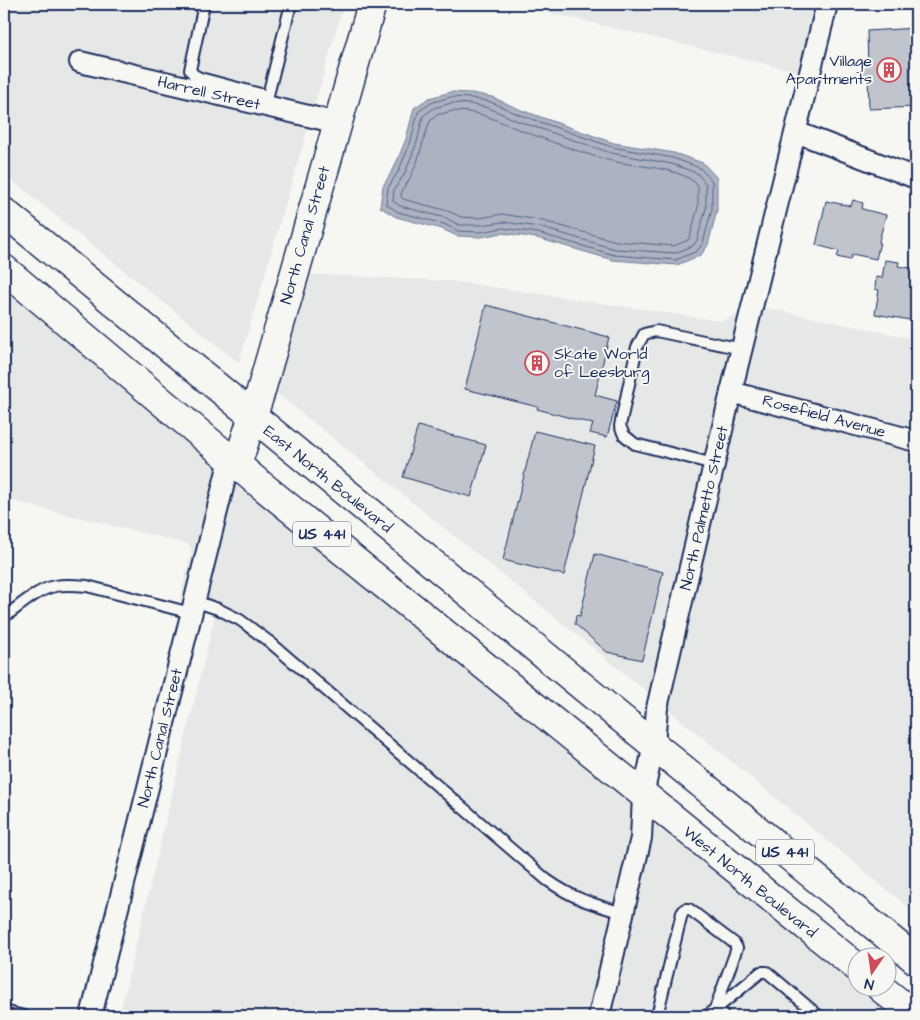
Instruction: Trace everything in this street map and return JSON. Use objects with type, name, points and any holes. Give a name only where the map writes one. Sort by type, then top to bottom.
[{"type":"main road","points":[[329,121],[354,4]]},
{"type":"main road","name":"North Canal Street","points":[[229,459],[245,411],[329,121],[372,4]]},
{"type":"main road","name":"East North Boulevard","points":[[8,223],[245,411],[654,744]]},
{"type":"main road","name":"US 441","points":[[4,269],[229,459],[643,796]]},
{"type":"main road","name":"US 441","points":[[654,744],[916,960]]},
{"type":"main road","name":"West North Boulevard","points":[[643,796],[848,960]]},
{"type":"main road","points":[[894,998],[916,1016]]},
{"type":"street","name":"North Palmetto Street","points":[[599,1016],[641,838],[643,796],[654,744],[657,708],[731,392],[827,4]]},
{"type":"street","name":"Harrell Street","points":[[80,62],[267,101],[329,121]]},
{"type":"street","points":[[796,132],[916,178]]},
{"type":"street","name":"Rosefield Avenue","points":[[731,392],[916,441]]},
{"type":"street","name":"North Canal Street","points":[[90,1016],[229,459]]},
{"type":"lane","points":[[204,4],[190,70],[200,78],[267,101],[291,4]]},
{"type":"lane","points":[[714,464],[635,444],[624,435],[620,426],[637,347],[644,334],[656,331],[742,349]]},
{"type":"lane","points":[[4,617],[43,590],[55,586],[71,585],[87,586],[192,607],[218,608],[240,620],[271,643],[547,880],[568,895],[623,913]]},
{"type":"lane","points":[[657,1016],[682,913],[685,909],[689,909],[734,943],[737,948],[711,1013]]},
{"type":"lane","points":[[711,1013],[762,972],[767,972],[819,1016]]},
{"type":"lane","points":[[4,1011],[24,1016]]},
{"type":"lane","points":[[711,1013],[724,1016]]},
{"type":"shaded area","points":[[4,4],[344,4],[239,363],[4,174]]},
{"type":"shaded area","points":[[512,4],[828,4],[812,75]]},
{"type":"shaded area","points":[[305,274],[452,281],[721,321],[761,307],[916,339],[916,914],[645,690],[272,389]]},
{"type":"shaded area","points":[[4,283],[210,456],[209,460],[217,462],[848,975],[848,998],[877,998],[900,1016],[119,1016],[216,611],[180,600],[191,554],[191,548],[188,544],[4,499]]},
{"type":"water","points":[[451,92],[472,93],[492,97],[521,110],[614,143],[674,153],[703,163],[717,178],[717,210],[708,245],[701,255],[677,265],[613,260],[537,238],[502,233],[481,237],[457,236],[442,229],[396,217],[380,207],[383,186],[394,168],[406,139],[414,108],[429,98]]},
{"type":"building","name":"Village Apartments","points":[[916,28],[916,107],[869,109],[868,76],[862,76],[861,64],[868,64],[867,31]]},
{"type":"building","points":[[853,200],[863,203],[862,209],[886,215],[876,259],[852,254],[850,260],[837,257],[839,251],[816,245],[826,201],[851,206]]},
{"type":"building","points":[[885,260],[899,262],[898,266],[916,269],[916,321],[875,314],[879,290],[875,289],[876,277],[882,278]]},
{"type":"building","name":"Skate World of Leesburg","points":[[486,305],[609,337],[595,395],[617,401],[607,437],[590,433],[593,424],[537,409],[538,407],[465,389]]},
{"type":"building","points":[[418,426],[486,445],[471,497],[403,477]]},
{"type":"building","points":[[535,431],[595,446],[564,575],[503,560]]},
{"type":"building","points":[[595,554],[663,572],[642,660],[607,652],[575,624],[576,615],[580,616]]},
{"type":"place","name":"Village Apartments","points":[[889,70]]},
{"type":"place","name":"Skate World of Leesburg","points":[[537,363]]}]
